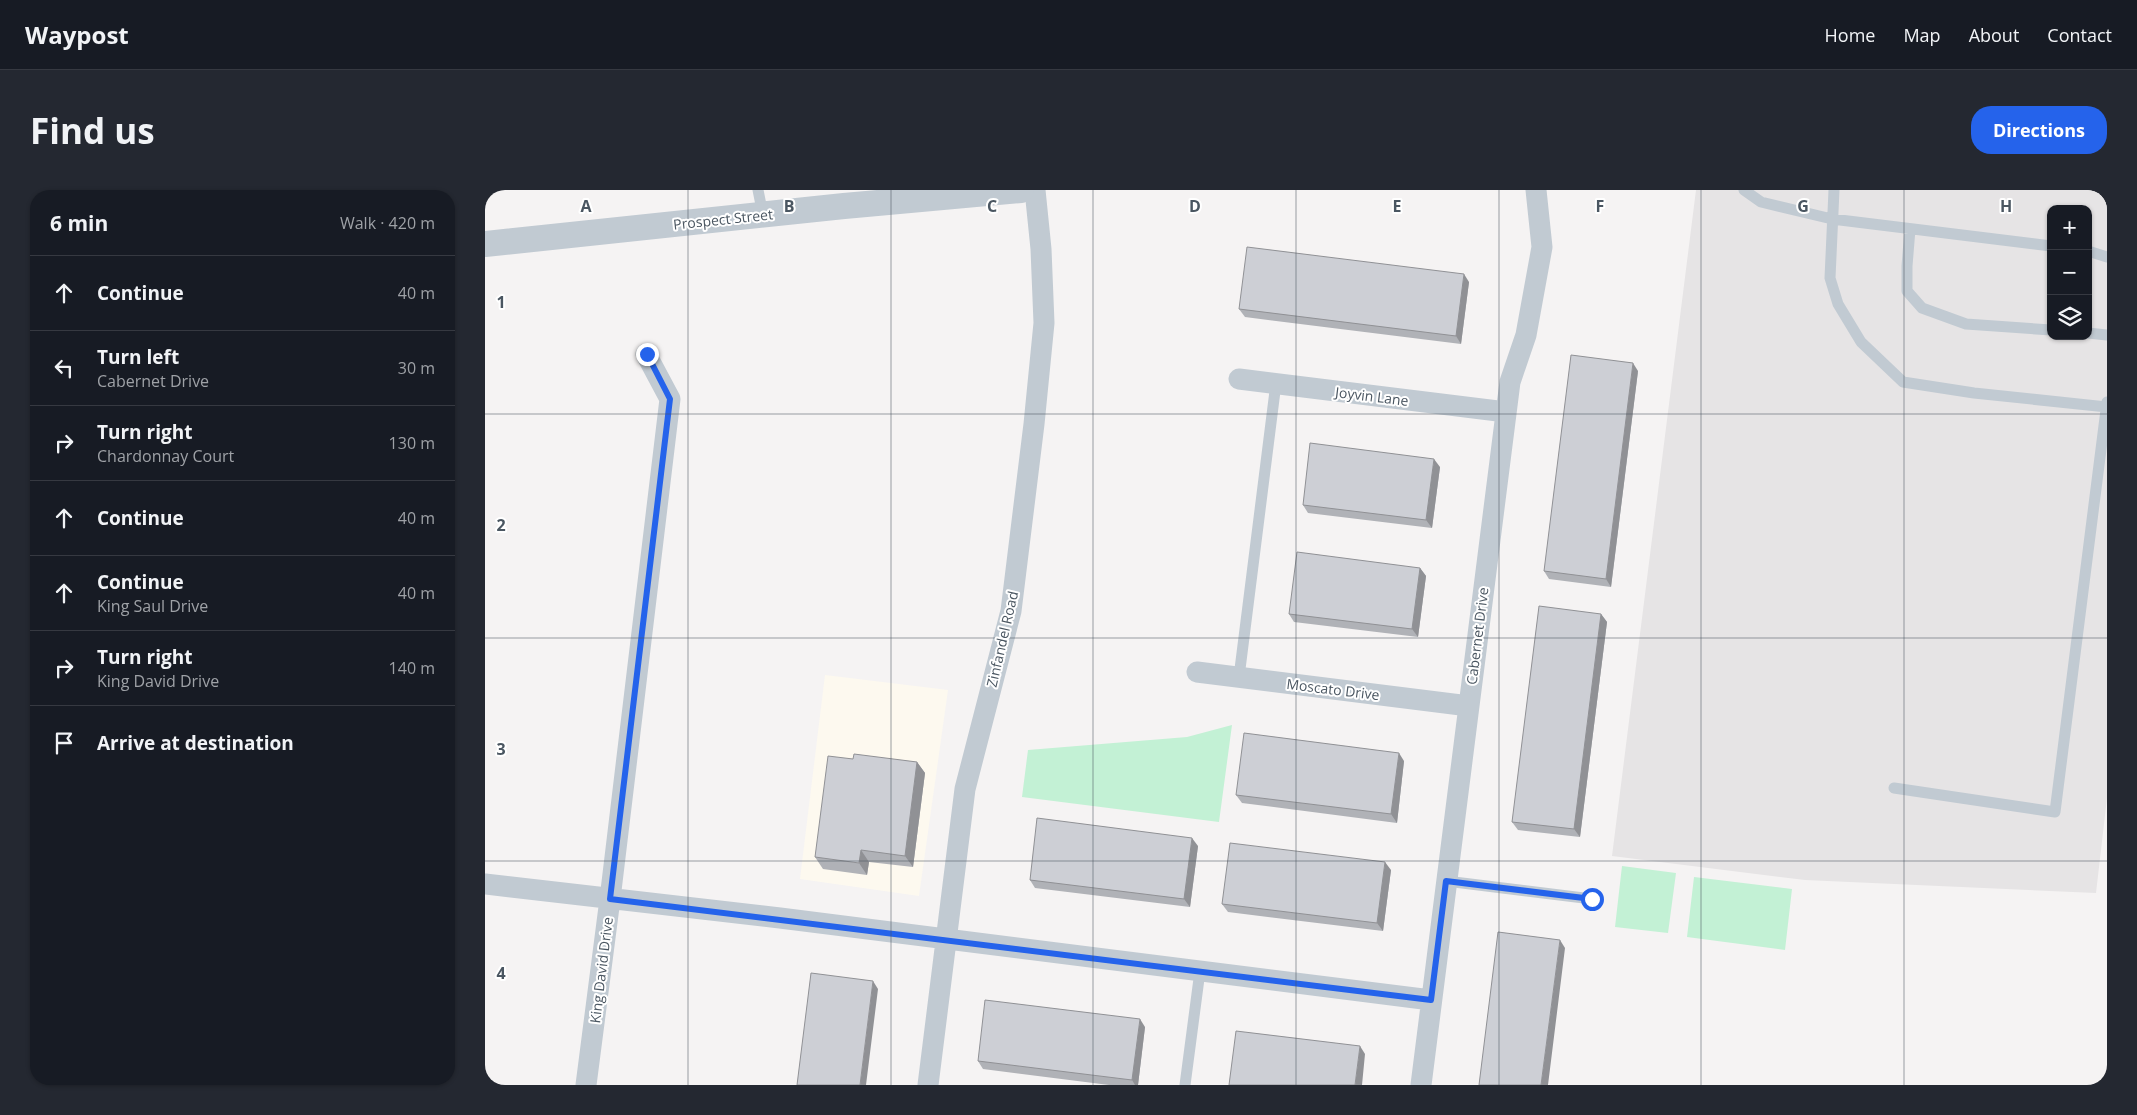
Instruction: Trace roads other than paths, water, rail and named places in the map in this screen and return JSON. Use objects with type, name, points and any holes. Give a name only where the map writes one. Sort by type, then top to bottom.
[{"type":"street","name":"Prospect Street","points":[[485,244],[760,202],[1021,190]]},
{"type":"street","name":"Zinfandel Road","points":[[928,1085],[965,789],[1011,610],[1033,434],[1044,323],[1041,249],[1035,190]]},
{"type":"street","name":"Cabernet Drive","points":[[1421,1085],[1510,382],[1526,335],[1541,247],[1536,190]]},
{"type":"street","name":"King David Drive","points":[[586,1085],[670,399],[647,354]]},
{"type":"street","name":"Joyvin Lane","points":[[1239,379],[1506,412]]},
{"type":"street","name":"Moscato Drive","points":[[1197,672],[1469,706]]},
{"type":"street","points":[[485,884],[780,918],[1431,1000]]},
{"type":"lane","points":[[1743,190],[1761,202],[1832,219],[2047,246]]},
{"type":"lane","points":[[1834,190],[1830,278],[1838,304],[1861,342],[1903,382],[1975,393],[2107,407]]},
{"type":"lane","points":[[1911,229],[1907,266],[1907,291],[1922,308],[1965,324],[2047,330]]},
{"type":"lane","points":[[2092,252],[2107,257]]},
{"type":"lane","points":[[2092,333],[2107,335]]},
{"type":"lane","points":[[1239,678],[1276,383]]},
{"type":"lane","points":[[1894,788],[2055,812],[2107,402]]},
{"type":"lane","points":[[1446,881],[1592,899]]},
{"type":"lane","points":[[1185,1085],[1200,971]]}]
